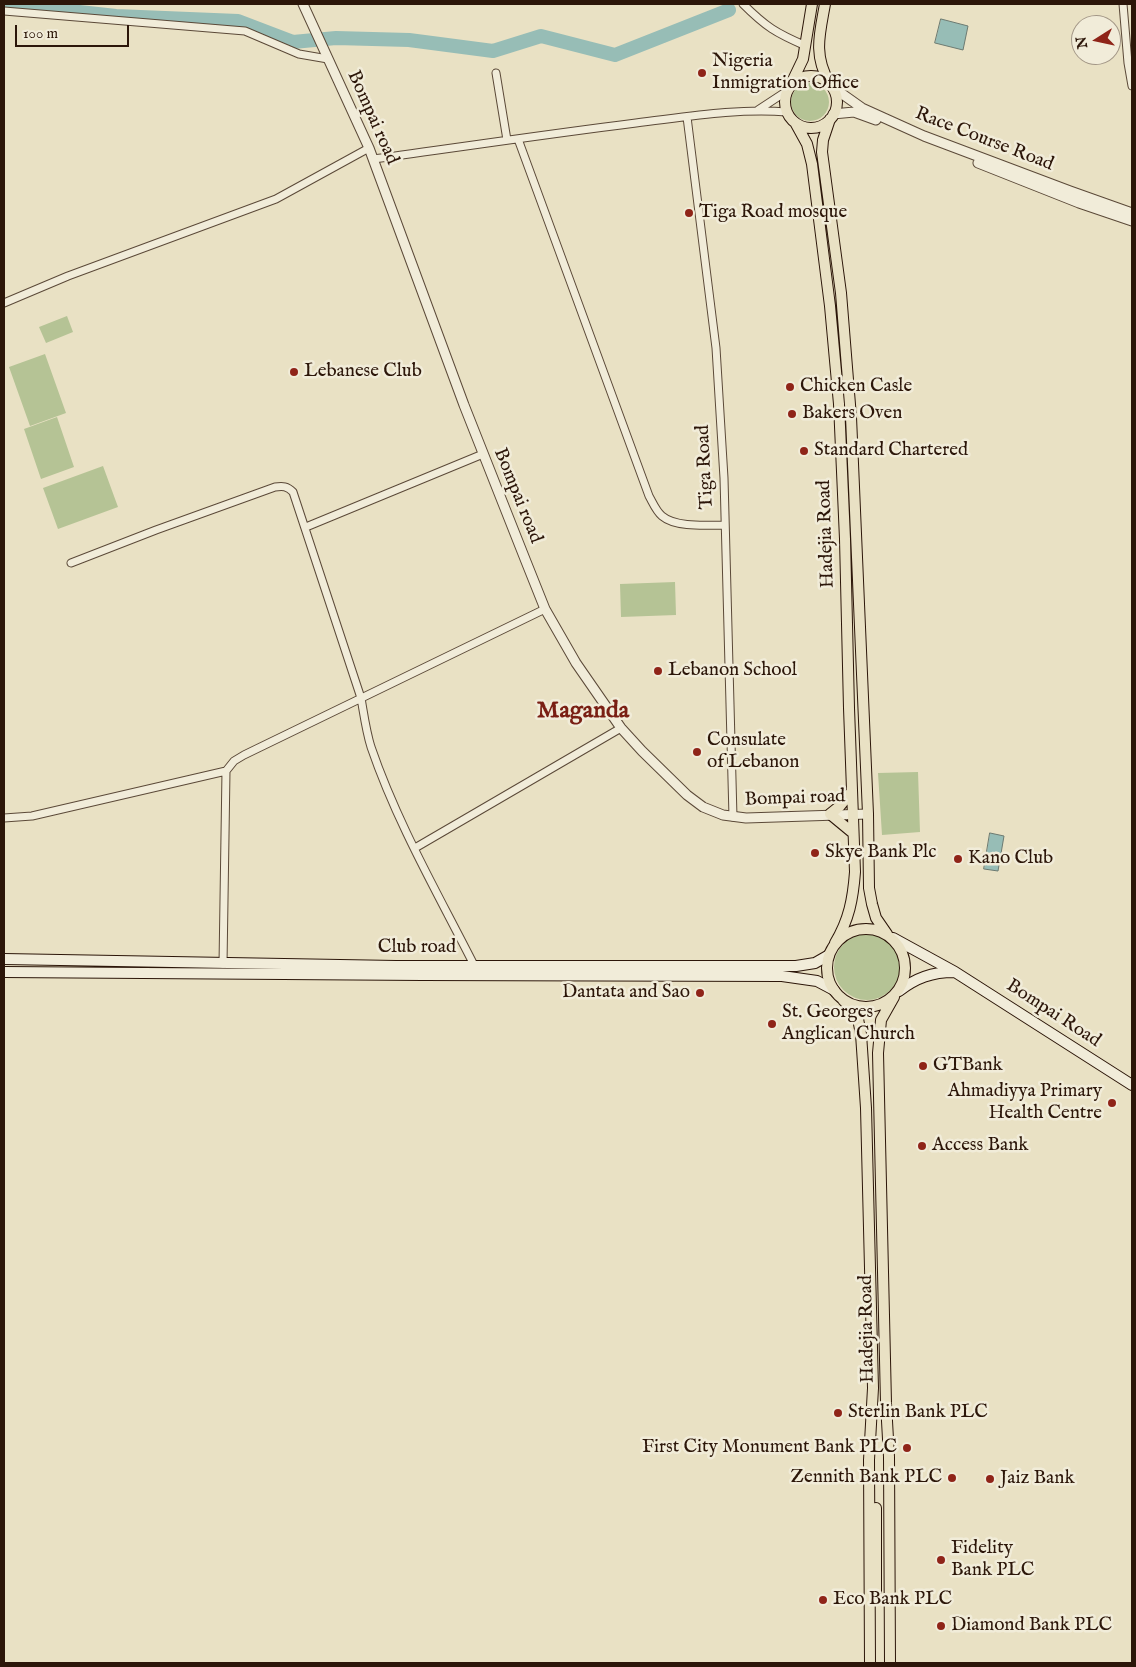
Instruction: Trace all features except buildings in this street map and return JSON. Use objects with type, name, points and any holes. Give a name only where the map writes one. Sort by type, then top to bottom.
[{"type":"main road","points":[[812,4],[803,59],[785,98],[787,112],[796,124],[814,128],[823,125],[832,117],[837,99],[822,71],[819,58],[820,33],[825,4]]},
{"type":"main road","points":[[789,88],[797,80],[805,76],[822,78],[830,84]]},
{"type":"main road","name":"Hadejia Road","points":[[832,117],[823,140],[822,152],[841,293],[851,417],[868,814],[869,888],[876,918],[890,936]]},
{"type":"main road","name":"Hadejia Road","points":[[796,124],[807,144],[812,164],[835,355],[846,539],[855,872],[854,895],[844,928],[835,943]]},
{"type":"main road","points":[[852,791],[840,806],[830,814],[853,833]]},
{"type":"main road","points":[[896,994],[905,978],[906,964],[902,950],[890,936],[876,929],[864,928],[853,930],[843,935],[835,943],[828,955],[826,968],[829,981],[843,1000],[864,1008],[885,1003],[896,994],[909,983],[924,976],[955,972]]},
{"type":"main road","name":"Bompai Road","points":[[890,936],[955,972],[1132,1085]]},
{"type":"main road","name":"Club road","points":[[4,959],[223,964],[235,969],[474,966],[683,970],[796,966],[814,962],[828,955]]},
{"type":"main road","points":[[4,972],[235,969],[683,970],[782,976],[818,981],[834,990]]},
{"type":"main road","name":"Hadejia Road","points":[[890,1663],[890,1457],[886,1403],[878,1053],[881,1020],[896,994]]},
{"type":"main road","name":"Hadejia Road","points":[[843,1000],[858,1019],[864,1053],[872,1407],[869,1516],[870,1663]]},
{"type":"main road","points":[[876,1663],[880,1442],[886,1403]]},
{"type":"main road","points":[[872,1407],[880,1442],[883,1663]]},
{"type":"street","name":"Bompai road","points":[[303,4],[369,148],[483,454],[546,609],[576,663],[621,728],[687,795],[703,807],[733,817],[746,818],[852,813],[868,814]]},
{"type":"street","points":[[743,4],[760,21],[773,30],[806,46]]},
{"type":"street","points":[[1123,4],[1132,86]]},
{"type":"street","points":[[4,11],[245,31],[299,54],[328,59]]},
{"type":"street","points":[[1124,23],[1132,22]]},
{"type":"street","points":[[496,72],[507,140]]},
{"type":"street","name":"Race Course Road","points":[[830,84],[862,108],[924,136],[1060,188],[1132,212]]},
{"type":"street","points":[[758,110],[789,88]]},
{"type":"street","points":[[373,159],[687,117],[758,110],[787,112]]},
{"type":"street","name":"Race Course Road","points":[[832,117],[854,112],[860,114],[1028,183],[1132,220]]},
{"type":"street","name":"Tiga Road","points":[[687,117],[716,348],[725,525],[733,817]]},
{"type":"street","points":[[518,139],[649,496],[656,508],[668,520],[693,525],[725,525]]},
{"type":"street","points":[[4,304],[68,276],[276,199],[369,148]]},
{"type":"street","points":[[306,527],[483,454]]},
{"type":"street","points":[[71,563],[275,487],[283,486],[289,488],[293,492],[306,527],[361,698],[371,747],[397,811],[474,966]]},
{"type":"street","points":[[4,818],[32,816],[226,771],[244,755],[546,609]]},
{"type":"street","points":[[415,848],[621,728]]},
{"type":"street","points":[[223,964],[226,771]]},
{"type":"green space","points":[[810,83],[823,89],[829,102],[823,115],[810,121],[797,115],[791,102],[797,89]]},
{"type":"green space","points":[[67,316],[73,332],[46,343],[39,327]]},
{"type":"green space","points":[[45,354],[66,413],[30,426],[9,367]]},
{"type":"green space","points":[[57,417],[74,467],[41,479],[24,429]]},
{"type":"green space","points":[[103,466],[118,507],[58,529],[43,488]]},
{"type":"green space","points":[[675,582],[676,615],[621,617],[620,584]]},
{"type":"green space","points":[[918,772],[920,832],[882,835],[878,773]]},
{"type":"green space","points":[[867,934],[880,937],[890,944],[897,954],[900,967],[897,980],[890,990],[880,997],[867,1000],[854,997],[844,990],[837,980],[834,967],[837,954],[844,944],[854,937]]},
{"type":"water","points":[[941,19],[968,26],[963,50],[935,43]]},
{"type":"water","points":[[990,833],[1004,836],[998,871],[984,869]]},
{"type":"waterway","points":[[4,7],[52,9],[116,16],[238,21],[293,42],[336,38],[409,40],[493,51],[541,36],[615,55],[729,10]]},
{"type":"place","name":"Nigeria Inmigration Office","points":[[702,73]]},
{"type":"place","name":"Tiga Road mosque","points":[[689,213]]},
{"type":"place","name":"Lebanese Club","points":[[294,372]]},
{"type":"place","name":"Chicken Casle","points":[[790,387]]},
{"type":"place","name":"Bakers Oven","points":[[792,414]]},
{"type":"place","name":"Standard Chartered","points":[[804,451]]},
{"type":"place","name":"Lebanon School","points":[[658,671]]},
{"type":"place","name":"Consulate of Lebanon","points":[[697,752]]},
{"type":"place","name":"Skye Bank Plc","points":[[815,853]]},
{"type":"place","name":"Kano Club","points":[[958,859]]},
{"type":"place","name":"Dantata and Sao","points":[[700,993]]},
{"type":"place","name":"St. Georges Anglican Church","points":[[772,1024]]},
{"type":"place","name":"GTBank","points":[[923,1066]]},
{"type":"place","name":"Ahmadiyya Primary Health Centre","points":[[1112,1103]]},
{"type":"place","name":"Access Bank","points":[[922,1146]]},
{"type":"place","name":"Sterlin Bank PLC","points":[[838,1413]]},
{"type":"place","name":"First City Monument Bank PLC","points":[[907,1448]]},
{"type":"place","name":"Zennith Bank PLC","points":[[952,1478]]},
{"type":"place","name":"Jaiz Bank","points":[[990,1479]]},
{"type":"place","name":"Fidelity Bank PLC","points":[[941,1560]]},
{"type":"place","name":"Eco Bank PLC","points":[[823,1600]]},
{"type":"place","name":"Diamond Bank PLC","points":[[941,1626]]},
{"type":"district","name":"Maganda","points":[[583,712]]}]
